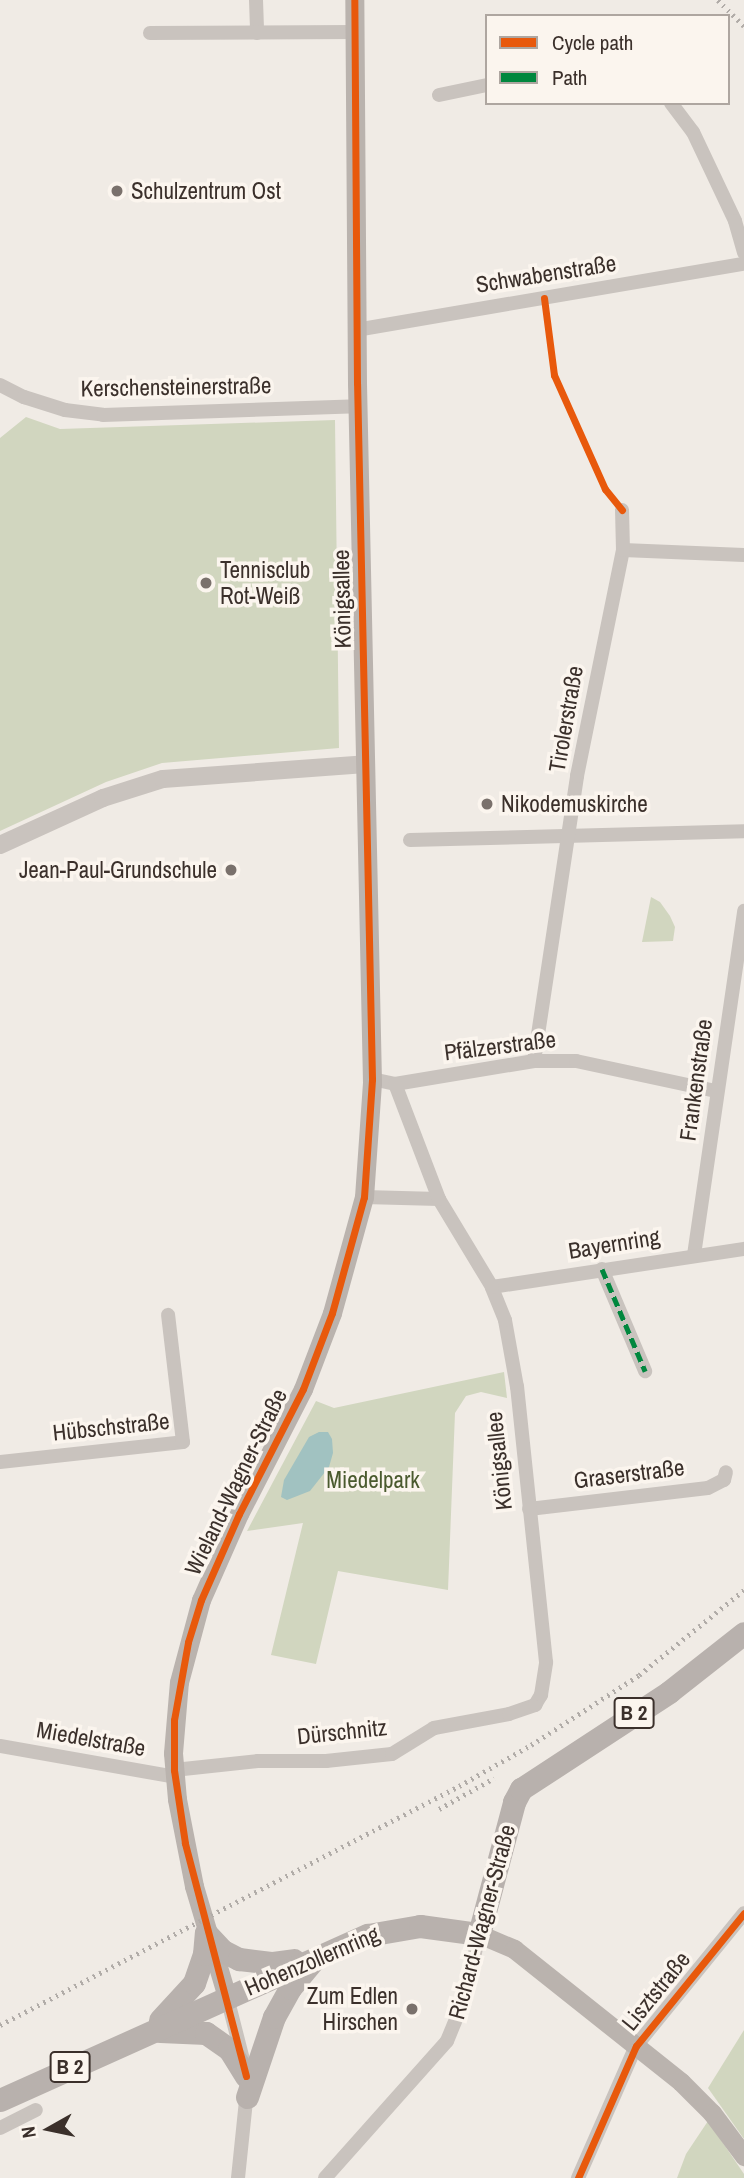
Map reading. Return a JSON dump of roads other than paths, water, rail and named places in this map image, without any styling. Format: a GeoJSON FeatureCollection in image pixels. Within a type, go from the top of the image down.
{"type":"FeatureCollection","features":[{"type":"Feature","properties":{"kind":"main road","name":"Königsallee"},"geometry":{"type":"LineString","coordinates":[[354,0],[357,406],[372,1079],[364,1196]]}},
{"type":"Feature","properties":{"kind":"main road","name":"Wieland-Wagner-Straße"},"geometry":{"type":"LineString","coordinates":[[226,1997],[206,1933],[185,1843],[174,1774],[174,1720],[180,1682],[201,1600],[239,1514],[303,1389],[332,1313],[364,1196]]}},
{"type":"Feature","properties":{"kind":"main road","name":"Richard-Wagner-Straße"},"geometry":{"type":"LineString","coordinates":[[479,1934],[514,1802],[520,1789],[669,1692],[744,1633]]}},
{"type":"Feature","properties":{"kind":"main road","name":"Hohenzollernring"},"geometry":{"type":"LineString","coordinates":[[0,2099],[368,1934],[393,1928],[447,1928],[479,1934]]}},
{"type":"Feature","properties":{"kind":"main road"},"geometry":{"type":"LineString","coordinates":[[206,1933],[223,1951],[254,1962],[273,1963],[321,1954]]}},
{"type":"Feature","properties":{"kind":"main road"},"geometry":{"type":"LineString","coordinates":[[140,2036],[168,2014],[194,1983],[204,1954],[206,1933]]}},
{"type":"Feature","properties":{"kind":"main road"},"geometry":{"type":"LineString","coordinates":[[479,1934],[513,1950],[636,2046],[712,2113],[744,2156]]}},
{"type":"Feature","properties":{"kind":"main road"},"geometry":{"type":"LineString","coordinates":[[246,2087],[281,2003],[303,1972],[321,1954]]}},
{"type":"Feature","properties":{"kind":"main road"},"geometry":{"type":"LineString","coordinates":[[140,2036],[179,2030],[206,2033],[229,2049],[246,2087]]}},
{"type":"Feature","properties":{"kind":"street"},"geometry":{"type":"LineString","coordinates":[[256,0],[257,33]]}},
{"type":"Feature","properties":{"kind":"street"},"geometry":{"type":"LineString","coordinates":[[150,33],[355,32]]}},
{"type":"Feature","properties":{"kind":"street"},"geometry":{"type":"LineString","coordinates":[[439,95],[485,85]]}},
{"type":"Feature","properties":{"kind":"street"},"geometry":{"type":"LineString","coordinates":[[673,105],[693,131],[735,221],[744,253]]}},
{"type":"Feature","properties":{"kind":"street","name":"Schwabenstraße"},"geometry":{"type":"LineString","coordinates":[[356,330],[744,264]]}},
{"type":"Feature","properties":{"kind":"street","name":"Kerschensteinerstraße"},"geometry":{"type":"LineString","coordinates":[[0,385],[23,397],[65,410],[103,415],[357,406]]}},
{"type":"Feature","properties":{"kind":"street","name":"Tirolerstraße"},"geometry":{"type":"LineString","coordinates":[[534,1061],[592,695],[623,550],[622,510]]}},
{"type":"Feature","properties":{"kind":"street"},"geometry":{"type":"LineString","coordinates":[[623,550],[744,555]]}},
{"type":"Feature","properties":{"kind":"street"},"geometry":{"type":"LineString","coordinates":[[0,845],[103,798],[163,779],[365,764]]}},
{"type":"Feature","properties":{"kind":"street"},"geometry":{"type":"LineString","coordinates":[[410,840],[570,838],[744,831]]}},
{"type":"Feature","properties":{"kind":"street","name":"Frankenstraße"},"geometry":{"type":"LineString","coordinates":[[694,1255],[744,911]]}},
{"type":"Feature","properties":{"kind":"street","name":"Pfälzerstraße"},"geometry":{"type":"LineString","coordinates":[[372,1079],[395,1084],[534,1061],[576,1061],[716,1091]]}},
{"type":"Feature","properties":{"kind":"street","name":"Königsallee"},"geometry":{"type":"LineString","coordinates":[[395,1084],[439,1199],[492,1287],[505,1320],[513,1360],[546,1662],[541,1695],[535,1705],[509,1714]]}},
{"type":"Feature","properties":{"kind":"street"},"geometry":{"type":"LineString","coordinates":[[364,1196],[439,1199]]}},
{"type":"Feature","properties":{"kind":"street","name":"Bayernring"},"geometry":{"type":"LineString","coordinates":[[492,1287],[744,1249]]}},
{"type":"Feature","properties":{"kind":"street"},"geometry":{"type":"LineString","coordinates":[[602,1269],[645,1371]]}},
{"type":"Feature","properties":{"kind":"street","name":"Hübschstraße"},"geometry":{"type":"LineString","coordinates":[[0,1462],[183,1442],[168,1315]]}},
{"type":"Feature","properties":{"kind":"street","name":"Graserstraße"},"geometry":{"type":"LineString","coordinates":[[529,1509],[708,1488],[724,1480],[726,1472]]}},
{"type":"Feature","properties":{"kind":"street","name":"Dürschnitz"},"geometry":{"type":"LineString","coordinates":[[174,1774],[258,1761],[326,1761],[392,1754],[434,1728],[509,1714]]}},
{"type":"Feature","properties":{"kind":"street","name":"Miedelstraße"},"geometry":{"type":"LineString","coordinates":[[0,1746],[174,1774]]}},
{"type":"Feature","properties":{"kind":"street","name":"Lisztstraße"},"geometry":{"type":"LineString","coordinates":[[578,2178],[636,2046],[744,1913]]}},
{"type":"Feature","properties":{"kind":"street","name":"Richard-Wagner-Straße"},"geometry":{"type":"LineString","coordinates":[[325,2178],[447,2040],[466,1995],[479,1934]]}},
{"type":"Feature","properties":{"kind":"street","name":"Wieland-Wagner-Straße"},"geometry":{"type":"LineString","coordinates":[[226,1997],[246,2087],[238,2178]]}},
{"type":"Feature","properties":{"kind":"street"},"geometry":{"type":"LineString","coordinates":[[0,2128],[36,2110]]}},
{"type":"Feature","properties":{"kind":"water"},"geometry":{"type":"Polygon","coordinates":[[[319,1432],[328,1432],[332,1439],[333,1453],[329,1467],[310,1491],[287,1500],[281,1497],[284,1480],[309,1437],[319,1432]]]}},
{"type":"Feature","properties":{"kind":"railway"},"geometry":{"type":"LineString","coordinates":[[718,0],[744,26]]}},
{"type":"Feature","properties":{"kind":"railway"},"geometry":{"type":"LineString","coordinates":[[0,2025],[459,1786],[531,1745],[639,1675],[744,1590]]}},
{"type":"Feature","properties":{"kind":"railway"},"geometry":{"type":"LineString","coordinates":[[439,1809],[494,1778]]}},
{"type":"Feature","properties":{"kind":"place","name":"Schulzentrum Ost"},"geometry":{"type":"Point","coordinates":[117,191]}},
{"type":"Feature","properties":{"kind":"place","name":"Tennisclub Rot-Weiß"},"geometry":{"type":"Point","coordinates":[206,583]}},
{"type":"Feature","properties":{"kind":"place","name":"Nikodemuskirche"},"geometry":{"type":"Point","coordinates":[487,804]}},
{"type":"Feature","properties":{"kind":"place","name":"Jean-Paul-Grundschule"},"geometry":{"type":"Point","coordinates":[231,870]}},
{"type":"Feature","properties":{"kind":"place","name":"Zum Edlen Hirschen"},"geometry":{"type":"Point","coordinates":[412,2009]}},
{"type":"Feature","properties":{"kind":"park label","name":"Miedelpark"},"geometry":{"type":"Point","coordinates":[373,1480]}}]}
